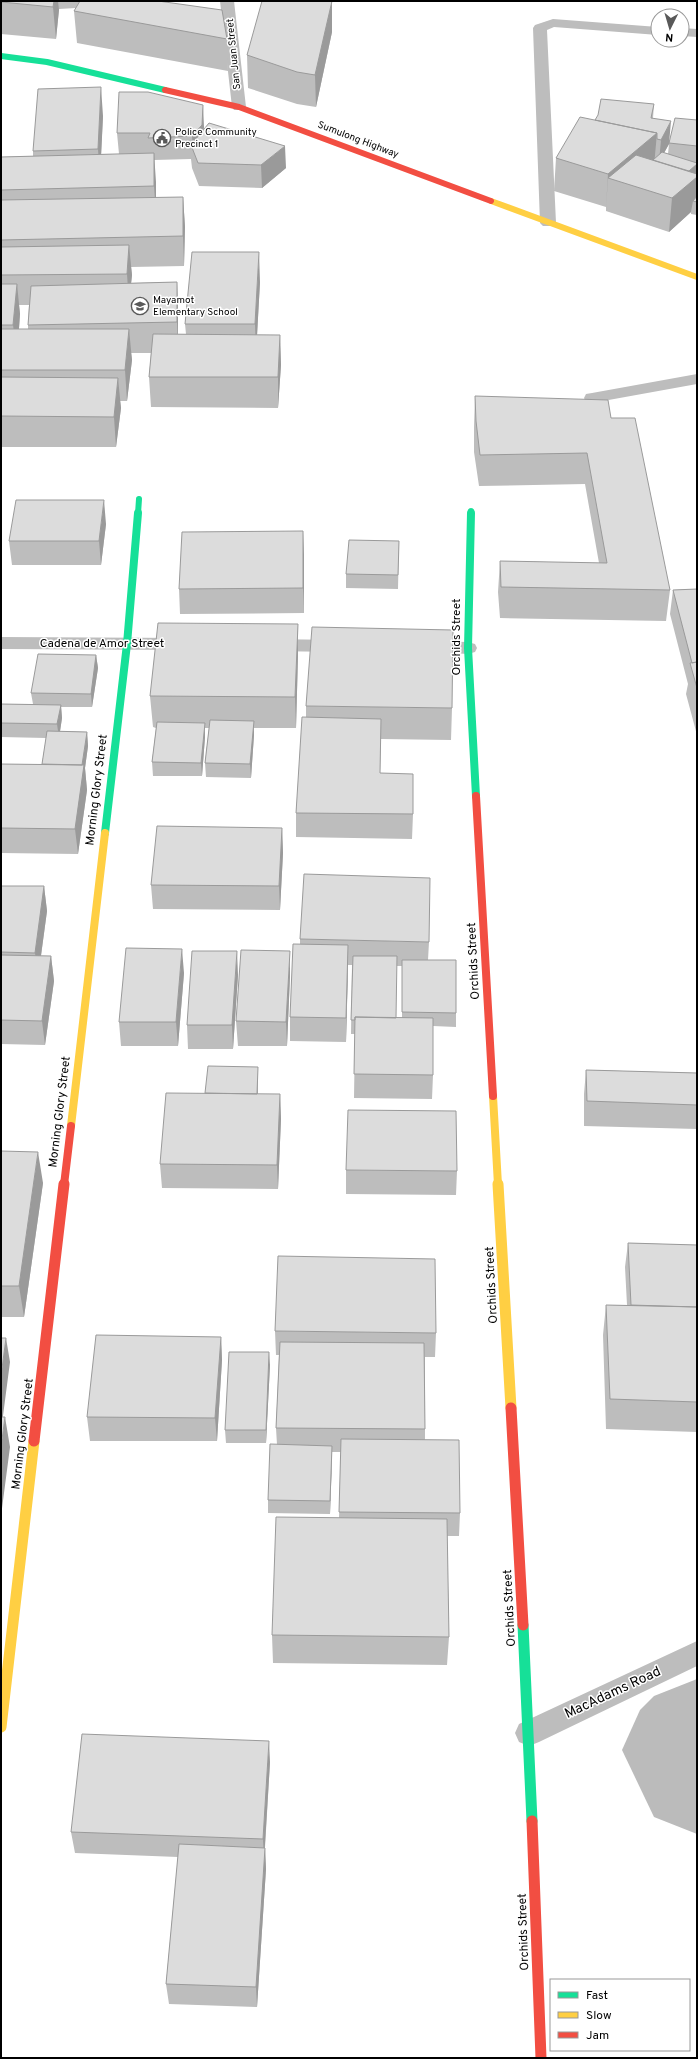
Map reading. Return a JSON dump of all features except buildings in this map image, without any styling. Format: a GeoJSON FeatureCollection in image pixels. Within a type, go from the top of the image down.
{"type":"FeatureCollection","features":[{"type":"Feature","properties":{"kind":"street","name":"San Juan Street"},"geometry":{"type":"LineString","coordinates":[[227,1],[239,107]]}},
{"type":"Feature","properties":{"kind":"street"},"geometry":{"type":"LineString","coordinates":[[548,223],[540,28],[553,23],[650,29]]}},
{"type":"Feature","properties":{"kind":"street","name":"Sumulong Highway"},"geometry":{"type":"LineString","coordinates":[[1,56],[47,62],[239,107],[548,223],[697,277]]}},
{"type":"Feature","properties":{"kind":"street"},"geometry":{"type":"LineString","coordinates":[[592,398],[697,379]]}},
{"type":"Feature","properties":{"kind":"street","name":"Morning Glory Street"},"geometry":{"type":"LineString","coordinates":[[1,1727],[126,644],[139,499]]}},
{"type":"Feature","properties":{"kind":"street","name":"Orchids Street"},"geometry":{"type":"LineString","coordinates":[[472,510],[468,648],[529,1733],[540,2058]]}},
{"type":"Feature","properties":{"kind":"street","name":"Cadena de Amor Street"},"geometry":{"type":"LineString","coordinates":[[1,643],[206,645]]}},
{"type":"Feature","properties":{"kind":"street"},"geometry":{"type":"LineString","coordinates":[[254,645],[357,646]]}},
{"type":"Feature","properties":{"kind":"street"},"geometry":{"type":"LineString","coordinates":[[404,647],[468,648]]}},
{"type":"Feature","properties":{"kind":"street","name":"MacAdams Road"},"geometry":{"type":"LineString","coordinates":[[529,1733],[697,1653]]}},
{"type":"Feature","properties":{"kind":"waterway"},"geometry":{"type":"LineString","coordinates":[[697,1735],[683,1750],[697,1777]]}},
{"type":"Feature","properties":{"kind":"traffic: fast"},"geometry":{"type":"LineString","coordinates":[[1,56],[47,62],[165,90]]}},
{"type":"Feature","properties":{"kind":"traffic: fast"},"geometry":{"type":"LineString","coordinates":[[105,833],[127,644],[139,499]]}},
{"type":"Feature","properties":{"kind":"traffic: fast"},"geometry":{"type":"LineString","coordinates":[[471,511],[468,648],[476,796]]}},
{"type":"Feature","properties":{"kind":"traffic: fast"},"geometry":{"type":"LineString","coordinates":[[523,1625],[532,1821]]}},
{"type":"Feature","properties":{"kind":"traffic: slow"},"geometry":{"type":"LineString","coordinates":[[491,201],[697,277]]}},
{"type":"Feature","properties":{"kind":"traffic: slow"},"geometry":{"type":"LineString","coordinates":[[71,1126],[105,833]]}},
{"type":"Feature","properties":{"kind":"traffic: slow"},"geometry":{"type":"LineString","coordinates":[[493,1096],[511,1408]]}},
{"type":"Feature","properties":{"kind":"traffic: slow"},"geometry":{"type":"LineString","coordinates":[[1,1727],[34,1441]]}},
{"type":"Feature","properties":{"kind":"traffic: jam"},"geometry":{"type":"LineString","coordinates":[[165,90],[239,107],[491,201]]}},
{"type":"Feature","properties":{"kind":"traffic: jam"},"geometry":{"type":"LineString","coordinates":[[476,796],[493,1096]]}},
{"type":"Feature","properties":{"kind":"traffic: jam"},"geometry":{"type":"LineString","coordinates":[[34,1441],[71,1126]]}},
{"type":"Feature","properties":{"kind":"traffic: jam"},"geometry":{"type":"LineString","coordinates":[[511,1408],[523,1625]]}},
{"type":"Feature","properties":{"kind":"traffic: jam"},"geometry":{"type":"LineString","coordinates":[[532,1821],[541,2058]]}},
{"type":"Feature","properties":{"kind":"place","name":"Police Community Precinct 1"},"geometry":{"type":"Point","coordinates":[162,138]}},
{"type":"Feature","properties":{"kind":"place","name":"Mayamot Elementary School"},"geometry":{"type":"Point","coordinates":[140,306]}}]}
